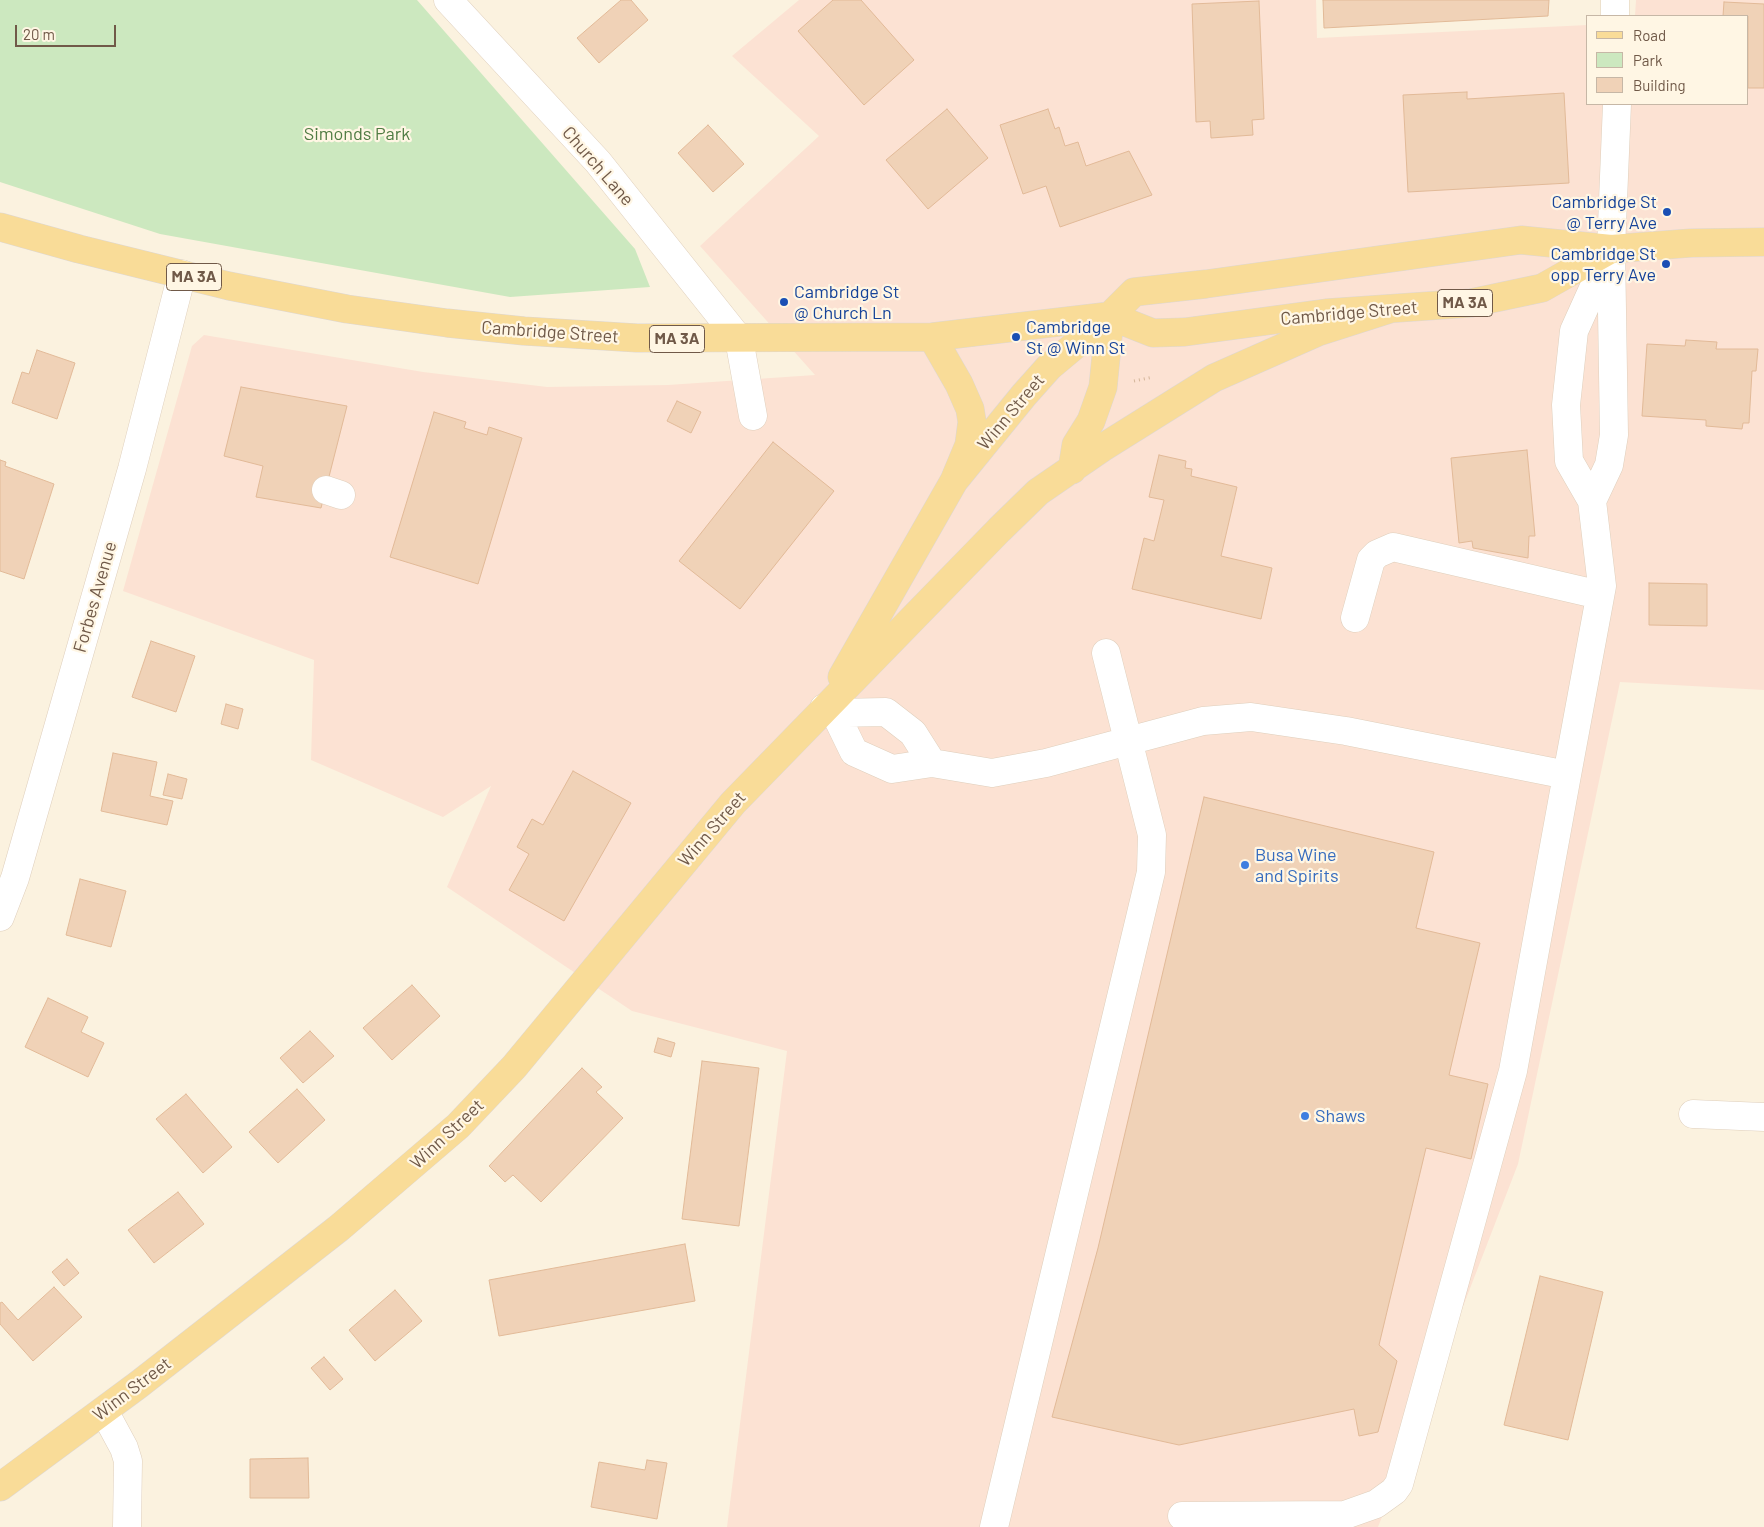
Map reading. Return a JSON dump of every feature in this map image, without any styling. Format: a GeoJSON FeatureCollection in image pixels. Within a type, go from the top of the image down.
{"type":"FeatureCollection","features":[{"type":"Feature","properties":{"kind":"main road","name":"Cambridge Street"},"geometry":{"type":"LineString","coordinates":[[0,227],[79,249],[182,274],[348,309],[447,323],[638,338],[932,337],[1110,316],[1153,333],[1185,332],[1326,313],[1471,303],[1542,288],[1611,249]]}},
{"type":"Feature","properties":{"kind":"main road","name":"Cambridge Street"},"geometry":{"type":"LineString","coordinates":[[1110,316],[1134,292],[1206,284],[1521,240],[1611,249],[1691,243],[1764,242]]}},
{"type":"Feature","properties":{"kind":"main road","name":"Winn Street"},"geometry":{"type":"LineString","coordinates":[[0,1487],[104,1410],[339,1228],[458,1126],[514,1067],[733,803],[829,710],[999,530],[1038,492],[1144,421],[1214,378],[1318,332],[1390,309]]}},
{"type":"Feature","properties":{"kind":"main road","name":"Winn Street"},"geometry":{"type":"LineString","coordinates":[[954,481],[1024,395],[1049,368],[1110,316]]}},
{"type":"Feature","properties":{"kind":"main road"},"geometry":{"type":"LineString","coordinates":[[1072,470],[1076,445],[1091,420],[1103,388],[1110,316]]}},
{"type":"Feature","properties":{"kind":"main road","name":"Winn Street"},"geometry":{"type":"LineString","coordinates":[[829,710],[954,481],[969,446],[972,422],[970,409],[959,384],[932,337]]}},
{"type":"Feature","properties":{"kind":"street","name":"Church Lane"},"geometry":{"type":"LineString","coordinates":[[448,0],[598,162],[739,339]]}},
{"type":"Feature","properties":{"kind":"street"},"geometry":{"type":"LineString","coordinates":[[1615,0],[1616,15]]}},
{"type":"Feature","properties":{"kind":"street"},"geometry":{"type":"LineString","coordinates":[[1592,501],[1608,465],[1614,435],[1611,249],[1617,105]]}},
{"type":"Feature","properties":{"kind":"street"},"geometry":{"type":"LineString","coordinates":[[1182,1516],[1344,1515],[1376,1504],[1394,1491],[1399,1484],[1513,1071],[1602,586],[1592,501],[1569,462],[1566,405],[1574,331],[1611,249]]}},
{"type":"Feature","properties":{"kind":"street","name":"Forbes Avenue"},"geometry":{"type":"LineString","coordinates":[[0,917],[8,874],[132,469],[182,274]]}},
{"type":"Feature","properties":{"kind":"street"},"geometry":{"type":"LineString","coordinates":[[739,339],[753,416]]}},
{"type":"Feature","properties":{"kind":"street"},"geometry":{"type":"LineString","coordinates":[[1355,618],[1371,560],[1377,554],[1393,547],[1600,595]]}},
{"type":"Feature","properties":{"kind":"street"},"geometry":{"type":"LineString","coordinates":[[994,1527],[1151,872],[1152,835],[1106,652]]}},
{"type":"Feature","properties":{"kind":"street"},"geometry":{"type":"LineString","coordinates":[[829,710],[854,752],[892,769],[932,763],[992,773],[1046,764],[1202,721],[1251,717],[1346,731],[1567,775]]}},
{"type":"Feature","properties":{"kind":"street"},"geometry":{"type":"LineString","coordinates":[[829,710],[886,712],[913,733],[932,763]]}},
{"type":"Feature","properties":{"kind":"street"},"geometry":{"type":"LineString","coordinates":[[1693,1114],[1764,1117]]}},
{"type":"Feature","properties":{"kind":"street"},"geometry":{"type":"LineString","coordinates":[[104,1410],[124,1448],[128,1461],[127,1527]]}},
{"type":"Feature","properties":{"kind":"path"},"geometry":{"type":"LineString","coordinates":[[1133,382],[1158,376]]}},
{"type":"Feature","properties":{"kind":"shaded area"},"geometry":{"type":"Polygon","coordinates":[[[799,0],[1316,0],[1317,38],[1586,25],[1586,105],[1749,105],[1749,15],[1635,15],[1636,0],[1764,0],[1764,690],[1620,682],[1518,1164],[1378,1527],[727,1527],[787,1051],[632,1011],[447,887],[491,786],[443,817],[311,760],[314,660],[123,591],[192,346],[204,335],[423,372],[547,387],[668,385],[815,375],[700,246],[819,136],[732,56],[799,0]]]}},
{"type":"Feature","properties":{"kind":"green space","name":"Simonds Park"},"geometry":{"type":"Polygon","coordinates":[[[0,0],[417,0],[635,249],[650,287],[510,297],[160,234],[0,182],[0,0]]]}},
{"type":"Feature","properties":{"kind":"building"},"geometry":{"type":"Polygon","coordinates":[[[621,0],[631,0],[648,20],[599,63],[577,38],[621,0]]]}},
{"type":"Feature","properties":{"kind":"building"},"geometry":{"type":"Polygon","coordinates":[[[833,0],[861,0],[914,60],[864,105],[798,31],[833,0]]]}},
{"type":"Feature","properties":{"kind":"building"},"geometry":{"type":"Polygon","coordinates":[[[1323,0],[1549,0],[1548,16],[1324,28],[1323,0]]]}},
{"type":"Feature","properties":{"kind":"building"},"geometry":{"type":"Polygon","coordinates":[[[1259,1],[1264,119],[1252,120],[1253,135],[1211,138],[1210,121],[1196,122],[1192,4],[1259,1]]]}},
{"type":"Feature","properties":{"kind":"building"},"geometry":{"type":"Polygon","coordinates":[[[1724,2],[1764,4],[1764,88],[1749,88],[1749,15],[1723,15],[1724,2]]]}},
{"type":"Feature","properties":{"kind":"building"},"geometry":{"type":"Polygon","coordinates":[[[1467,92],[1467,99],[1564,93],[1569,183],[1408,192],[1403,95],[1467,92]]]}},
{"type":"Feature","properties":{"kind":"building"},"geometry":{"type":"Polygon","coordinates":[[[947,109],[988,158],[928,209],[886,160],[947,109]]]}},
{"type":"Feature","properties":{"kind":"building"},"geometry":{"type":"Polygon","coordinates":[[[1048,109],[1055,129],[1059,127],[1065,146],[1078,142],[1086,166],[1129,151],[1152,195],[1060,227],[1046,186],[1023,194],[1000,125],[1048,109]]]}},
{"type":"Feature","properties":{"kind":"building"},"geometry":{"type":"Polygon","coordinates":[[[708,125],[744,164],[713,192],[678,153],[708,125]]]}},
{"type":"Feature","properties":{"kind":"building"},"geometry":{"type":"Polygon","coordinates":[[[1686,340],[1717,342],[1716,349],[1758,349],[1756,371],[1752,371],[1749,423],[1743,423],[1742,429],[1706,426],[1706,420],[1642,416],[1647,344],[1685,346],[1686,340]]]}},
{"type":"Feature","properties":{"kind":"building"},"geometry":{"type":"Polygon","coordinates":[[[37,350],[75,363],[57,419],[12,403],[22,372],[29,374],[37,350]]]}},
{"type":"Feature","properties":{"kind":"building"},"geometry":{"type":"Polygon","coordinates":[[[241,387],[347,406],[321,508],[256,497],[263,466],[224,456],[241,387]]]}},
{"type":"Feature","properties":{"kind":"building"},"geometry":{"type":"Polygon","coordinates":[[[677,401],[701,412],[691,433],[667,421],[677,401]]]}},
{"type":"Feature","properties":{"kind":"building"},"geometry":{"type":"Polygon","coordinates":[[[434,412],[466,422],[464,428],[487,435],[489,427],[522,438],[478,584],[390,557],[434,412]]]}},
{"type":"Feature","properties":{"kind":"building"},"geometry":{"type":"Polygon","coordinates":[[[773,442],[834,491],[740,609],[679,561],[773,442]]]}},
{"type":"Feature","properties":{"kind":"building"},"geometry":{"type":"Polygon","coordinates":[[[1527,450],[1535,536],[1529,536],[1528,558],[1473,548],[1472,541],[1459,543],[1451,458],[1527,450]]]}},
{"type":"Feature","properties":{"kind":"building"},"geometry":{"type":"Polygon","coordinates":[[[1159,455],[1186,461],[1185,468],[1192,469],[1191,476],[1237,487],[1221,556],[1272,568],[1261,619],[1132,589],[1144,538],[1154,541],[1164,500],[1149,497],[1159,455]]]}},
{"type":"Feature","properties":{"kind":"building"},"geometry":{"type":"Polygon","coordinates":[[[0,460],[6,462],[5,466],[54,484],[24,579],[0,571],[0,460]]]}},
{"type":"Feature","properties":{"kind":"building"},"geometry":{"type":"Polygon","coordinates":[[[1649,583],[1707,584],[1707,626],[1649,625],[1649,583]]]}},
{"type":"Feature","properties":{"kind":"building"},"geometry":{"type":"Polygon","coordinates":[[[151,641],[195,656],[176,712],[132,697],[151,641]]]}},
{"type":"Feature","properties":{"kind":"building"},"geometry":{"type":"Polygon","coordinates":[[[226,704],[243,709],[238,729],[221,724],[226,704]]]}},
{"type":"Feature","properties":{"kind":"building"},"geometry":{"type":"Polygon","coordinates":[[[113,753],[157,762],[150,796],[173,801],[167,825],[101,811],[113,753]]]}},
{"type":"Feature","properties":{"kind":"building"},"geometry":{"type":"Polygon","coordinates":[[[573,771],[631,803],[564,921],[509,890],[529,854],[517,847],[532,819],[543,825],[573,771]]]}},
{"type":"Feature","properties":{"kind":"building"},"geometry":{"type":"Polygon","coordinates":[[[168,774],[187,779],[182,799],[163,795],[168,774]]]}},
{"type":"Feature","properties":{"kind":"building","name":"Shaws"},"geometry":{"type":"Polygon","coordinates":[[[1204,797],[1434,852],[1416,928],[1480,943],[1449,1075],[1488,1084],[1471,1159],[1426,1148],[1379,1345],[1397,1361],[1378,1432],[1359,1436],[1354,1409],[1179,1445],[1052,1417],[1098,1248],[1204,797]]]}},
{"type":"Feature","properties":{"kind":"building"},"geometry":{"type":"Polygon","coordinates":[[[80,879],[126,891],[111,947],[66,935],[80,879]]]}},
{"type":"Feature","properties":{"kind":"building"},"geometry":{"type":"Polygon","coordinates":[[[412,985],[440,1016],[392,1060],[363,1028],[412,985]]]}},
{"type":"Feature","properties":{"kind":"building"},"geometry":{"type":"Polygon","coordinates":[[[48,998],[88,1017],[81,1032],[104,1043],[88,1077],[25,1047],[48,998]]]}},
{"type":"Feature","properties":{"kind":"building"},"geometry":{"type":"Polygon","coordinates":[[[310,1031],[334,1056],[303,1083],[280,1058],[310,1031]]]}},
{"type":"Feature","properties":{"kind":"building"},"geometry":{"type":"Polygon","coordinates":[[[658,1038],[675,1043],[671,1057],[654,1052],[658,1038]]]}},
{"type":"Feature","properties":{"kind":"building"},"geometry":{"type":"Polygon","coordinates":[[[702,1061],[759,1068],[739,1226],[682,1219],[702,1061]]]}},
{"type":"Feature","properties":{"kind":"building"},"geometry":{"type":"Polygon","coordinates":[[[582,1068],[602,1087],[596,1092],[623,1118],[541,1202],[513,1175],[505,1182],[489,1166],[582,1068]]]}},
{"type":"Feature","properties":{"kind":"building"},"geometry":{"type":"Polygon","coordinates":[[[297,1089],[325,1120],[278,1163],[249,1132],[297,1089]]]}},
{"type":"Feature","properties":{"kind":"building"},"geometry":{"type":"Polygon","coordinates":[[[186,1094],[232,1147],[203,1173],[156,1119],[186,1094]]]}},
{"type":"Feature","properties":{"kind":"building"},"geometry":{"type":"Polygon","coordinates":[[[178,1192],[204,1224],[154,1263],[128,1230],[178,1192]]]}},
{"type":"Feature","properties":{"kind":"building"},"geometry":{"type":"Polygon","coordinates":[[[685,1244],[695,1301],[499,1336],[489,1280],[685,1244]]]}},
{"type":"Feature","properties":{"kind":"building"},"geometry":{"type":"Polygon","coordinates":[[[67,1259],[79,1273],[64,1286],[52,1272],[67,1259]]]}},
{"type":"Feature","properties":{"kind":"building"},"geometry":{"type":"Polygon","coordinates":[[[1540,1276],[1603,1292],[1568,1440],[1504,1425],[1540,1276]]]}},
{"type":"Feature","properties":{"kind":"building"},"geometry":{"type":"Polygon","coordinates":[[[54,1287],[82,1317],[33,1361],[0,1324],[0,1303],[2,1302],[18,1320],[54,1287]]]}},
{"type":"Feature","properties":{"kind":"building"},"geometry":{"type":"Polygon","coordinates":[[[395,1290],[422,1321],[375,1361],[349,1330],[395,1290]]]}},
{"type":"Feature","properties":{"kind":"building"},"geometry":{"type":"Polygon","coordinates":[[[324,1357],[343,1379],[330,1390],[311,1368],[324,1357]]]}},
{"type":"Feature","properties":{"kind":"building"},"geometry":{"type":"Polygon","coordinates":[[[308,1458],[309,1498],[250,1498],[250,1459],[308,1458]]]}},
{"type":"Feature","properties":{"kind":"building"},"geometry":{"type":"Polygon","coordinates":[[[647,1460],[667,1463],[657,1519],[591,1507],[599,1462],[645,1470],[647,1460]]]}},
{"type":"Feature","properties":{"kind":"place","name":"Cambridge St @ Terry Ave"},"geometry":{"type":"Point","coordinates":[1667,212]}},
{"type":"Feature","properties":{"kind":"place","name":"Cambridge St opp Terry Ave"},"geometry":{"type":"Point","coordinates":[1666,264]}},
{"type":"Feature","properties":{"kind":"place","name":"Cambridge St @ Church Ln"},"geometry":{"type":"Point","coordinates":[784,302]}},
{"type":"Feature","properties":{"kind":"place","name":"Cambridge St @ Winn St"},"geometry":{"type":"Point","coordinates":[1016,337]}},
{"type":"Feature","properties":{"kind":"place","name":"Busa Wine and Spirits"},"geometry":{"type":"Point","coordinates":[1245,865]}},
{"type":"Feature","properties":{"kind":"place","name":"Shaws"},"geometry":{"type":"Point","coordinates":[1305,1116]}}]}
